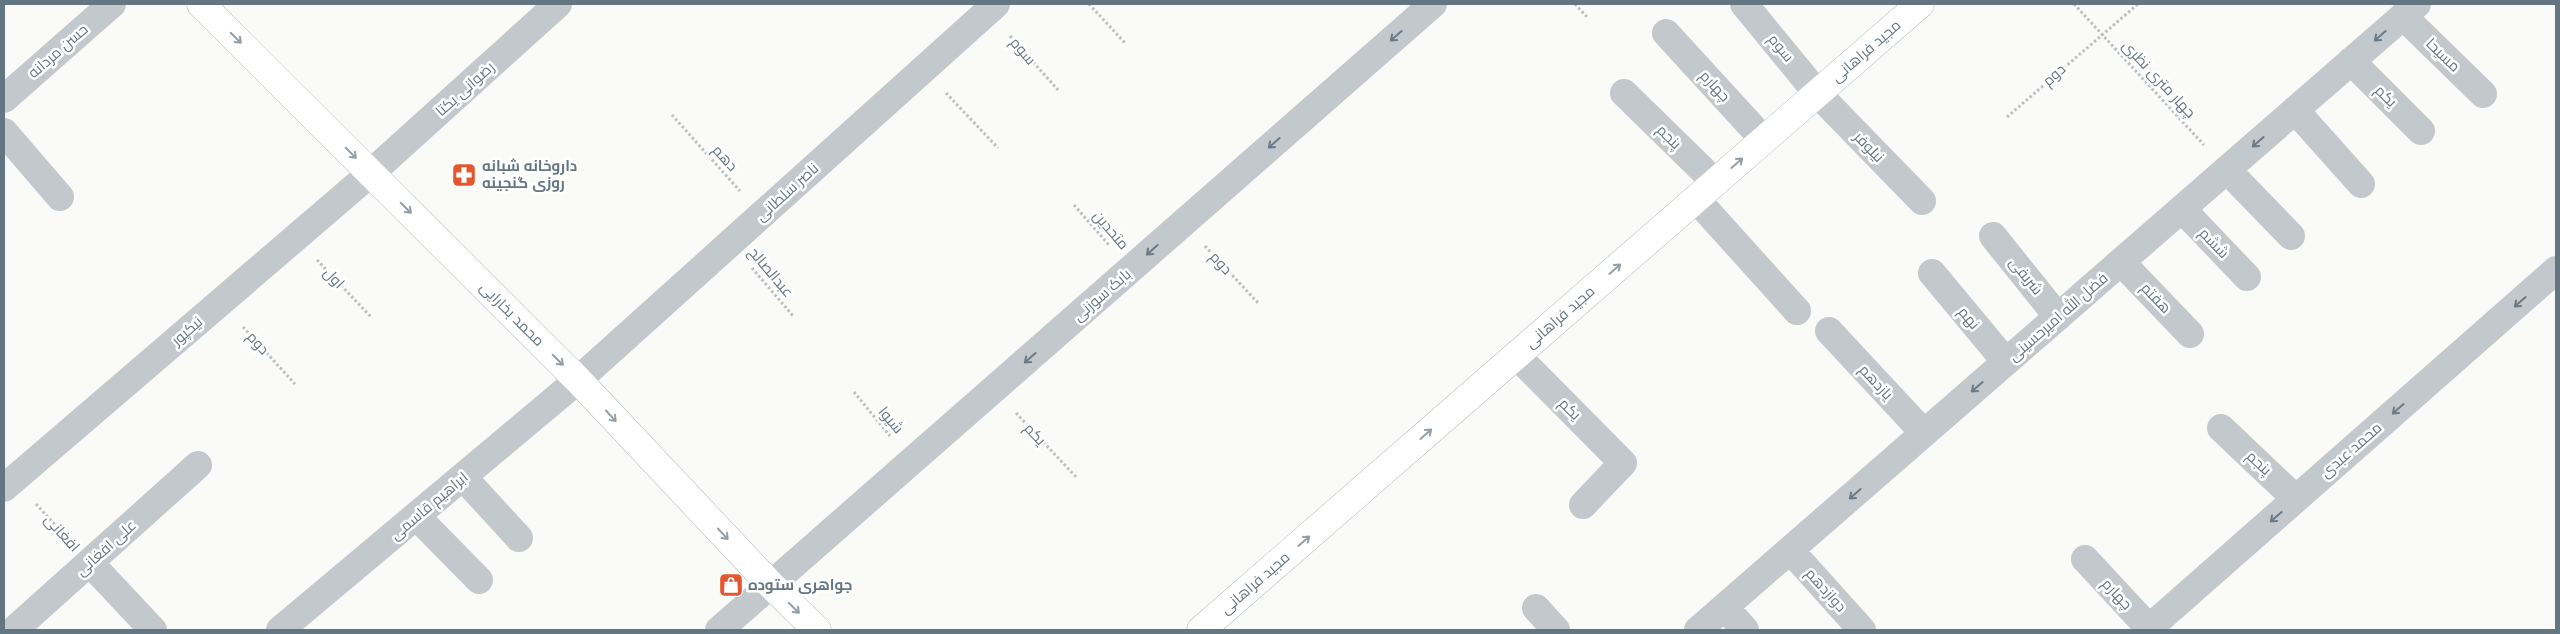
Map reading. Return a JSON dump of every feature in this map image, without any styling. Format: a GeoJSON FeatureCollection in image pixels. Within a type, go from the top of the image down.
{"type":"FeatureCollection","features":[{"type":"Feature","properties":{"kind":"street","name":"حسن مردانه"},"geometry":{"type":"LineString","coordinates":[[5,94],[112,4]]}},
{"type":"Feature","properties":{"kind":"street","name":"محمد بخارایی"},"geometry":{"type":"LineString","coordinates":[[201,4],[578,380],[771,585],[817,630]]}},
{"type":"Feature","properties":{"kind":"street","name":"رضوانی یکتا"},"geometry":{"type":"LineString","coordinates":[[371,173],[558,4]]}},
{"type":"Feature","properties":{"kind":"street","name":"بابک سوزنی"},"geometry":{"type":"LineString","coordinates":[[719,630],[1433,4]]}},
{"type":"Feature","properties":{"kind":"street","name":"سوم"},"geometry":{"type":"LineString","coordinates":[[1744,4],[1818,93]]}},
{"type":"Feature","properties":{"kind":"street","name":"ناصر سلطانی"},"geometry":{"type":"LineString","coordinates":[[578,380],[992,7]]}},
{"type":"Feature","properties":{"kind":"street","name":"مجید فراهانی"},"geometry":{"type":"LineString","coordinates":[[1201,630],[1818,93],[1910,7]]}},
{"type":"Feature","properties":{"kind":"street","name":"فضل الله امیرحسینی"},"geometry":{"type":"LineString","coordinates":[[1698,630],[2410,10]]}},
{"type":"Feature","properties":{"kind":"street","name":"مسیحا"},"geometry":{"type":"LineString","coordinates":[[2410,10],[2483,94]]}},
{"type":"Feature","properties":{"kind":"street","name":"چهارم"},"geometry":{"type":"LineString","coordinates":[[1666,33],[1764,140]]}},
{"type":"Feature","properties":{"kind":"street","name":"یکم"},"geometry":{"type":"LineString","coordinates":[[2351,61],[2421,131]]}},
{"type":"Feature","properties":{"kind":"street","name":"پنجم"},"geometry":{"type":"LineString","coordinates":[[1624,93],[1705,190],[1797,311]]}},
{"type":"Feature","properties":{"kind":"street","name":"نیلوفر"},"geometry":{"type":"LineString","coordinates":[[1818,93],[1922,202]]}},
{"type":"Feature","properties":{"kind":"street"},"geometry":{"type":"LineString","coordinates":[[2296,110],[2361,184]]}},
{"type":"Feature","properties":{"kind":"street"},"geometry":{"type":"LineString","coordinates":[[4,132],[60,197]]}},
{"type":"Feature","properties":{"kind":"street"},"geometry":{"type":"LineString","coordinates":[[2226,170],[2292,236]]}},
{"type":"Feature","properties":{"kind":"street","name":"نیکپور"},"geometry":{"type":"LineString","coordinates":[[8,484],[371,173]]}},
{"type":"Feature","properties":{"kind":"street","name":"ششم"},"geometry":{"type":"LineString","coordinates":[[2182,209],[2247,277]]}},
{"type":"Feature","properties":{"kind":"street","name":"شریفی"},"geometry":{"type":"LineString","coordinates":[[1993,236],[2058,317]]}},
{"type":"Feature","properties":{"kind":"street","name":"هفتم"},"geometry":{"type":"LineString","coordinates":[[2121,262],[2190,334]]}},
{"type":"Feature","properties":{"kind":"street","name":"محمد عبدی"},"geometry":{"type":"LineString","coordinates":[[2148,629],[2556,270]]}},
{"type":"Feature","properties":{"kind":"street","name":"نهم"},"geometry":{"type":"LineString","coordinates":[[1932,273],[2006,362]]}},
{"type":"Feature","properties":{"kind":"street","name":"یازدهم"},"geometry":{"type":"LineString","coordinates":[[1829,331],[1924,433]]}},
{"type":"Feature","properties":{"kind":"street","name":"یکم"},"geometry":{"type":"LineString","coordinates":[[1516,355],[1624,463],[1583,505]]}},
{"type":"Feature","properties":{"kind":"street","name":"ابراهیم قاسمی"},"geometry":{"type":"LineString","coordinates":[[280,630],[578,380]]}},
{"type":"Feature","properties":{"kind":"street","name":"پنجم"},"geometry":{"type":"LineString","coordinates":[[2221,428],[2296,499]]}},
{"type":"Feature","properties":{"kind":"street","name":"علی افغانی"},"geometry":{"type":"LineString","coordinates":[[14,630],[198,465]]}},
{"type":"Feature","properties":{"kind":"street"},"geometry":{"type":"LineString","coordinates":[[462,477],[519,538]]}},
{"type":"Feature","properties":{"kind":"street"},"geometry":{"type":"LineString","coordinates":[[417,517],[479,580]]}},
{"type":"Feature","properties":{"kind":"street","name":"دوازدهم"},"geometry":{"type":"LineString","coordinates":[[1790,550],[1862,630]]}},
{"type":"Feature","properties":{"kind":"street","name":"چهارم"},"geometry":{"type":"LineString","coordinates":[[2085,559],[2148,629]]}},
{"type":"Feature","properties":{"kind":"street","name":"افغانی"},"geometry":{"type":"LineString","coordinates":[[90,563],[153,630]]}},
{"type":"Feature","properties":{"kind":"street"},"geometry":{"type":"LineString","coordinates":[[1725,607],[1745,630]]}},
{"type":"Feature","properties":{"kind":"street"},"geometry":{"type":"LineString","coordinates":[[1536,608],[1556,630]]}},
{"type":"Feature","properties":{"kind":"path"},"geometry":{"type":"LineString","coordinates":[[1089,4],[1126,44]]}},
{"type":"Feature","properties":{"kind":"path"},"geometry":{"type":"LineString","coordinates":[[1575,4],[1588,18]]}},
{"type":"Feature","properties":{"kind":"path","name":"چهار متری نظری"},"geometry":{"type":"LineString","coordinates":[[2074,4],[2226,170]]}},
{"type":"Feature","properties":{"kind":"path"},"geometry":{"type":"LineString","coordinates":[[2101,33],[2138,4]]}},
{"type":"Feature","properties":{"kind":"path","name":"سوم"},"geometry":{"type":"LineString","coordinates":[[992,7],[1058,90]]}},
{"type":"Feature","properties":{"kind":"path","name":"دوم"},"geometry":{"type":"LineString","coordinates":[[2007,117],[2101,33]]}},
{"type":"Feature","properties":{"kind":"path"},"geometry":{"type":"LineString","coordinates":[[923,69],[998,148]]}},
{"type":"Feature","properties":{"kind":"path","name":"دهم"},"geometry":{"type":"LineString","coordinates":[[672,115],[762,215]]}},
{"type":"Feature","properties":{"kind":"path","name":"متحدین"},"geometry":{"type":"LineString","coordinates":[[1074,205],[1130,270]]}},
{"type":"Feature","properties":{"kind":"path","name":"دوم"},"geometry":{"type":"LineString","coordinates":[[1183,223],[1259,304]]}},
{"type":"Feature","properties":{"kind":"path","name":"اول"},"geometry":{"type":"LineString","coordinates":[[296,238],[372,318]]}},
{"type":"Feature","properties":{"kind":"path","name":"عبدالصالح"},"geometry":{"type":"LineString","coordinates":[[731,242],[794,317]]}},
{"type":"Feature","properties":{"kind":"path","name":"دوم"},"geometry":{"type":"LineString","coordinates":[[220,302],[295,384]]}},
{"type":"Feature","properties":{"kind":"path","name":"یکم"},"geometry":{"type":"LineString","coordinates":[[994,390],[1077,478]]}},
{"type":"Feature","properties":{"kind":"path","name":"شیوا"},"geometry":{"type":"LineString","coordinates":[[854,392],[911,462]]}},
{"type":"Feature","properties":{"kind":"path","name":"افغانی"},"geometry":{"type":"LineString","coordinates":[[8,484],[90,563]]}},
{"type":"Feature","properties":{"kind":"place","name":"داروخانه شبانه روزی گنجینه"},"geometry":{"type":"Point","coordinates":[464,175]}},
{"type":"Feature","properties":{"kind":"place","name":"جواهری ستوده"},"geometry":{"type":"Point","coordinates":[731,585]}}]}
